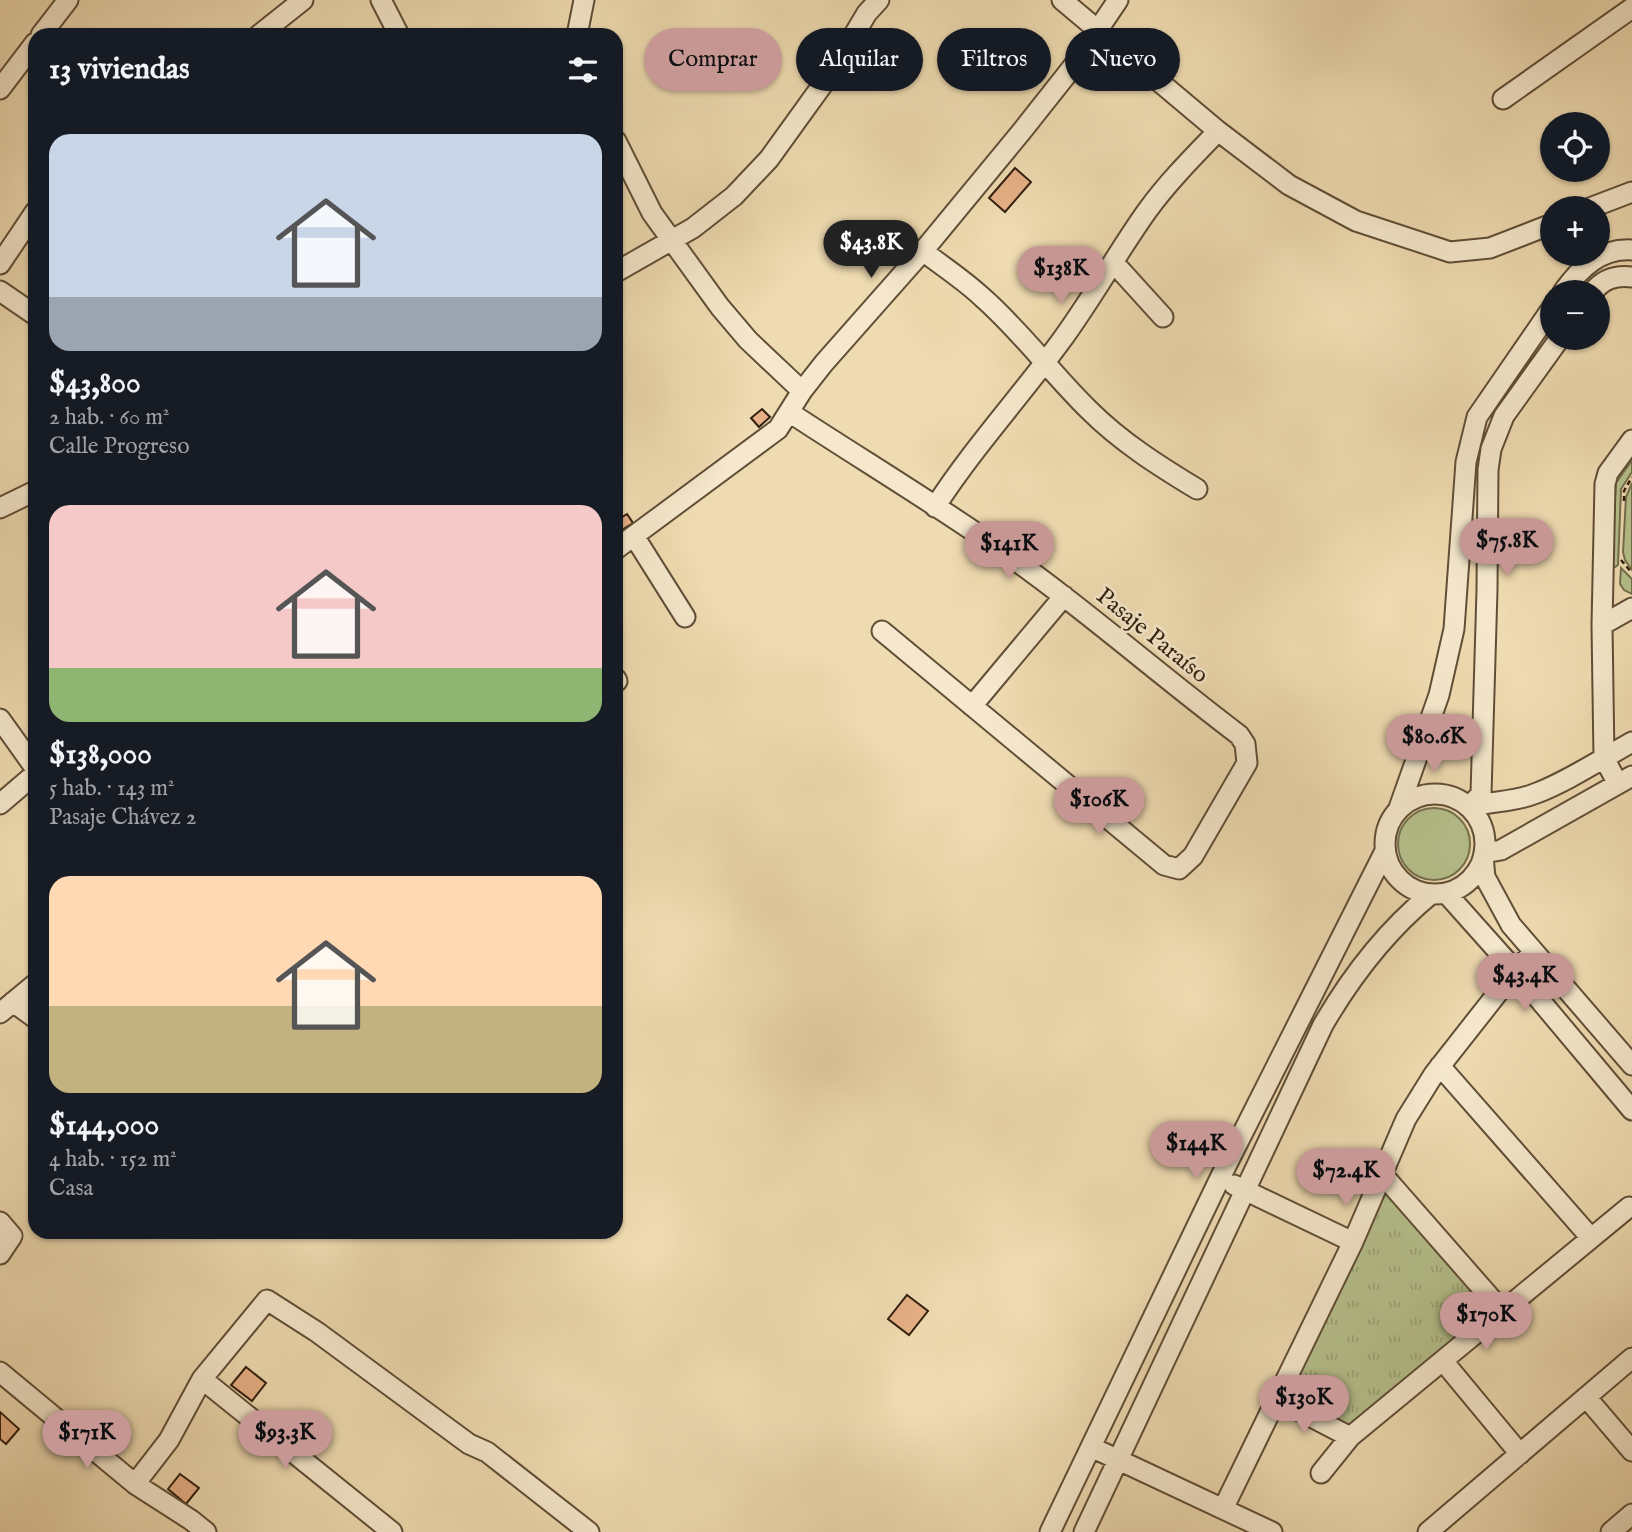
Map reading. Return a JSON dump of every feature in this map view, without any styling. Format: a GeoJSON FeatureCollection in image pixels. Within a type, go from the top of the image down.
{"type":"FeatureCollection","features":[{"type":"Feature","properties":{"kind":"street"},"geometry":{"type":"LineString","coordinates":[[381,0],[395,28]]}},
{"type":"Feature","properties":{"kind":"street"},"geometry":{"type":"LineString","coordinates":[[578,28],[583,0]]}},
{"type":"Feature","properties":{"kind":"street"},"geometry":{"type":"LineString","coordinates":[[623,268],[693,228],[734,196],[769,159],[831,73],[867,13],[879,0]]}},
{"type":"Feature","properties":{"kind":"street"},"geometry":{"type":"LineString","coordinates":[[1062,0],[1096,28]]}},
{"type":"Feature","properties":{"kind":"street"},"geometry":{"type":"LineString","coordinates":[[1099,28],[1118,0]]}},
{"type":"Feature","properties":{"kind":"street"},"geometry":{"type":"LineString","coordinates":[[45,28],[59,3]]}},
{"type":"Feature","properties":{"kind":"street"},"geometry":{"type":"LineString","coordinates":[[267,28],[294,3]]}},
{"type":"Feature","properties":{"kind":"street"},"geometry":{"type":"LineString","coordinates":[[1503,99],[1628,9]]}},
{"type":"Feature","properties":{"kind":"street"},"geometry":{"type":"LineString","coordinates":[[0,89],[28,52]]}},
{"type":"Feature","properties":{"kind":"street"},"geometry":{"type":"LineString","coordinates":[[623,545],[778,429],[802,391],[923,251],[1065,77]]}},
{"type":"Feature","properties":{"kind":"street"},"geometry":{"type":"LineString","coordinates":[[1170,91],[1289,186],[1356,221],[1450,252],[1490,248],[1540,228]]}},
{"type":"Feature","properties":{"kind":"street"},"geometry":{"type":"LineString","coordinates":[[935,507],[986,436],[1045,362],[1156,200],[1218,131]]}},
{"type":"Feature","properties":{"kind":"street"},"geometry":{"type":"LineString","coordinates":[[623,155],[652,213],[719,307],[748,340],[802,391]]}},
{"type":"Feature","properties":{"kind":"street"},"geometry":{"type":"LineString","coordinates":[[1610,200],[1632,192]]}},
{"type":"Feature","properties":{"kind":"street"},"geometry":{"type":"LineString","coordinates":[[0,264],[28,222]]}},
{"type":"Feature","properties":{"kind":"street"},"geometry":{"type":"LineString","coordinates":[[1573,280],[1596,257],[1612,251],[1632,250]]}},
{"type":"Feature","properties":{"kind":"street"},"geometry":{"type":"LineString","coordinates":[[923,251],[982,296],[1091,412],[1123,440],[1197,489]]}},
{"type":"Feature","properties":{"kind":"street"},"geometry":{"type":"LineString","coordinates":[[1114,263],[1163,317]]}},
{"type":"Feature","properties":{"kind":"street"},"geometry":{"type":"LineString","coordinates":[[1606,280],[1611,277],[1632,277]]}},
{"type":"Feature","properties":{"kind":"street"},"geometry":{"type":"LineString","coordinates":[[0,291],[28,310]]}},
{"type":"Feature","properties":{"kind":"street"},"geometry":{"type":"LineString","coordinates":[[1050,1532],[1220,1178],[1385,851],[1388,828],[1399,808],[1440,695],[1454,629],[1465,462],[1471,438],[1477,418],[1540,325]]}},
{"type":"Feature","properties":{"kind":"street"},"geometry":{"type":"LineString","coordinates":[[1530,340],[1540,342]]}},
{"type":"Feature","properties":{"kind":"street"},"geometry":{"type":"LineString","coordinates":[[1469,807],[1481,794],[1488,470],[1491,449],[1504,416],[1551,350]]}},
{"type":"Feature","properties":{"kind":"street","name":"Pasaje Paraíso"},"geometry":{"type":"LineString","coordinates":[[789,412],[982,537],[1064,596],[1157,673],[1239,735],[1245,744],[1247,763],[1193,856],[1179,869],[1164,865],[972,706]]}},
{"type":"Feature","properties":{"kind":"street"},"geometry":{"type":"LineString","coordinates":[[1483,855],[1501,850],[1625,780],[1604,758],[1602,625],[1605,484],[1608,473],[1632,440]]}},
{"type":"Feature","properties":{"kind":"street"},"geometry":{"type":"LineString","coordinates":[[0,508],[28,498]]}},
{"type":"Feature","properties":{"kind":"street"},"geometry":{"type":"LineString","coordinates":[[634,536],[685,617]]}},
{"type":"Feature","properties":{"kind":"street"},"geometry":{"type":"LineString","coordinates":[[1456,593],[1487,590]]}},
{"type":"Feature","properties":{"kind":"street"},"geometry":{"type":"LineString","coordinates":[[882,631],[972,706],[1064,596]]}},
{"type":"Feature","properties":{"kind":"street"},"geometry":{"type":"LineString","coordinates":[[1602,625],[1632,608]]}},
{"type":"Feature","properties":{"kind":"street"},"geometry":{"type":"LineString","coordinates":[[0,719],[28,758]]}},
{"type":"Feature","properties":{"kind":"street"},"geometry":{"type":"LineString","coordinates":[[1469,807],[1492,800],[1515,799],[1534,794],[1632,742]]}},
{"type":"Feature","properties":{"kind":"street"},"geometry":{"type":"LineString","coordinates":[[0,804],[28,780]]}},
{"type":"Feature","properties":{"kind":"street"},"geometry":{"type":"LineString","coordinates":[[1399,808],[1418,797],[1440,794],[1461,800],[1469,807],[1482,825],[1485,835],[1485,877],[1511,925],[1632,1065]]}},
{"type":"Feature","properties":{"kind":"street"},"geometry":{"type":"LineString","coordinates":[[1385,851],[1394,874],[1402,882],[1412,889],[1439,893],[1515,971],[1632,1110]]}},
{"type":"Feature","properties":{"kind":"street"},"geometry":{"type":"LineString","coordinates":[[1084,1532],[1323,1025],[1345,988],[1397,924],[1439,893],[1465,884],[1479,867],[1483,855]]}},
{"type":"Feature","properties":{"kind":"street"},"geometry":{"type":"LineString","coordinates":[[1223,1509],[1353,1242],[1406,1119],[1440,1066],[1515,971],[1534,952]]}},
{"type":"Feature","properties":{"kind":"street"},"geometry":{"type":"LineString","coordinates":[[6,1008],[28,990]]}},
{"type":"Feature","properties":{"kind":"street"},"geometry":{"type":"LineString","coordinates":[[6,1008],[28,1016]]}},
{"type":"Feature","properties":{"kind":"street"},"geometry":{"type":"LineString","coordinates":[[1440,1066],[1591,1238]]}},
{"type":"Feature","properties":{"kind":"street"},"geometry":{"type":"LineString","coordinates":[[1383,1175],[1503,1312]]}},
{"type":"Feature","properties":{"kind":"street"},"geometry":{"type":"LineString","coordinates":[[1220,1178],[1353,1242]]}},
{"type":"Feature","properties":{"kind":"street"},"geometry":{"type":"LineString","coordinates":[[1321,1474],[1350,1437],[1629,1207]]}},
{"type":"Feature","properties":{"kind":"street"},"geometry":{"type":"LineString","coordinates":[[0,1254],[6,1229]]}},
{"type":"Feature","properties":{"kind":"street"},"geometry":{"type":"LineString","coordinates":[[135,1484],[169,1440],[202,1379],[267,1300],[317,1332],[469,1444],[486,1452],[589,1532]]}},
{"type":"Feature","properties":{"kind":"street"},"geometry":{"type":"LineString","coordinates":[[1429,1532],[1632,1358]]}},
{"type":"Feature","properties":{"kind":"street"},"geometry":{"type":"LineString","coordinates":[[1444,1361],[1520,1454]]}},
{"type":"Feature","properties":{"kind":"street"},"geometry":{"type":"LineString","coordinates":[[0,1372],[135,1484],[206,1532]]}},
{"type":"Feature","properties":{"kind":"street"},"geometry":{"type":"LineString","coordinates":[[202,1379],[392,1532]]}},
{"type":"Feature","properties":{"kind":"street"},"geometry":{"type":"LineString","coordinates":[[1586,1397],[1632,1451]]}},
{"type":"Feature","properties":{"kind":"street"},"geometry":{"type":"LineString","coordinates":[[1277,1399],[1350,1437]]}},
{"type":"Feature","properties":{"kind":"street"},"geometry":{"type":"LineString","coordinates":[[1091,1447],[1272,1532]]}},
{"type":"Feature","properties":{"kind":"street"},"geometry":{"type":"LineString","coordinates":[[1611,1532],[1632,1514]]}},
{"type":"Feature","properties":{"kind":"path"},"geometry":{"type":"LineString","coordinates":[[1623,505],[1624,491],[1632,477]]}},
{"type":"Feature","properties":{"kind":"path"},"geometry":{"type":"LineString","coordinates":[[1621,560],[1632,573]]}},
{"type":"Feature","properties":{"kind":"green space"},"geometry":{"type":"Polygon","coordinates":[[[1632,460],[1632,472],[1621,489],[1618,565],[1615,567],[1611,564],[1616,483],[1632,460]]]}},
{"type":"Feature","properties":{"kind":"green space"},"geometry":{"type":"Polygon","coordinates":[[[1632,483],[1632,570],[1623,552],[1626,497],[1632,483]]]}},
{"type":"Feature","properties":{"kind":"green space"},"geometry":{"type":"Polygon","coordinates":[[[1621,568],[1632,579],[1632,594],[1620,584],[1621,568]]]}},
{"type":"Feature","properties":{"kind":"green space"},"geometry":{"type":"Polygon","coordinates":[[[1434,808],[1454,814],[1464,824],[1470,844],[1464,864],[1454,874],[1434,880],[1414,874],[1404,864],[1398,844],[1404,824],[1414,814],[1434,808]]]}},
{"type":"Feature","properties":{"kind":"green space"},"geometry":{"type":"Polygon","coordinates":[[[1383,1175],[1503,1312],[1350,1437],[1277,1399],[1383,1175]]]}},
{"type":"Feature","properties":{"kind":"building"},"geometry":{"type":"Polygon","coordinates":[[[1015,168],[1031,182],[1005,212],[989,198],[1015,168]]]}},
{"type":"Feature","properties":{"kind":"building"},"geometry":{"type":"Polygon","coordinates":[[[762,409],[770,417],[759,427],[751,418],[762,409]]]}},
{"type":"Feature","properties":{"kind":"building"},"geometry":{"type":"Polygon","coordinates":[[[627,514],[633,523],[623,529],[623,517],[627,514]]]}},
{"type":"Feature","properties":{"kind":"building"},"geometry":{"type":"Polygon","coordinates":[[[907,1295],[928,1311],[909,1335],[888,1319],[907,1295]]]}},
{"type":"Feature","properties":{"kind":"building"},"geometry":{"type":"Polygon","coordinates":[[[246,1367],[266,1383],[252,1401],[231,1385],[246,1367]]]}},
{"type":"Feature","properties":{"kind":"building"},"geometry":{"type":"Polygon","coordinates":[[[0,1412],[19,1429],[6,1444],[0,1439],[0,1412]]]}},
{"type":"Feature","properties":{"kind":"building"},"geometry":{"type":"Polygon","coordinates":[[[180,1474],[199,1488],[186,1504],[168,1489],[180,1474]]]}}]}
